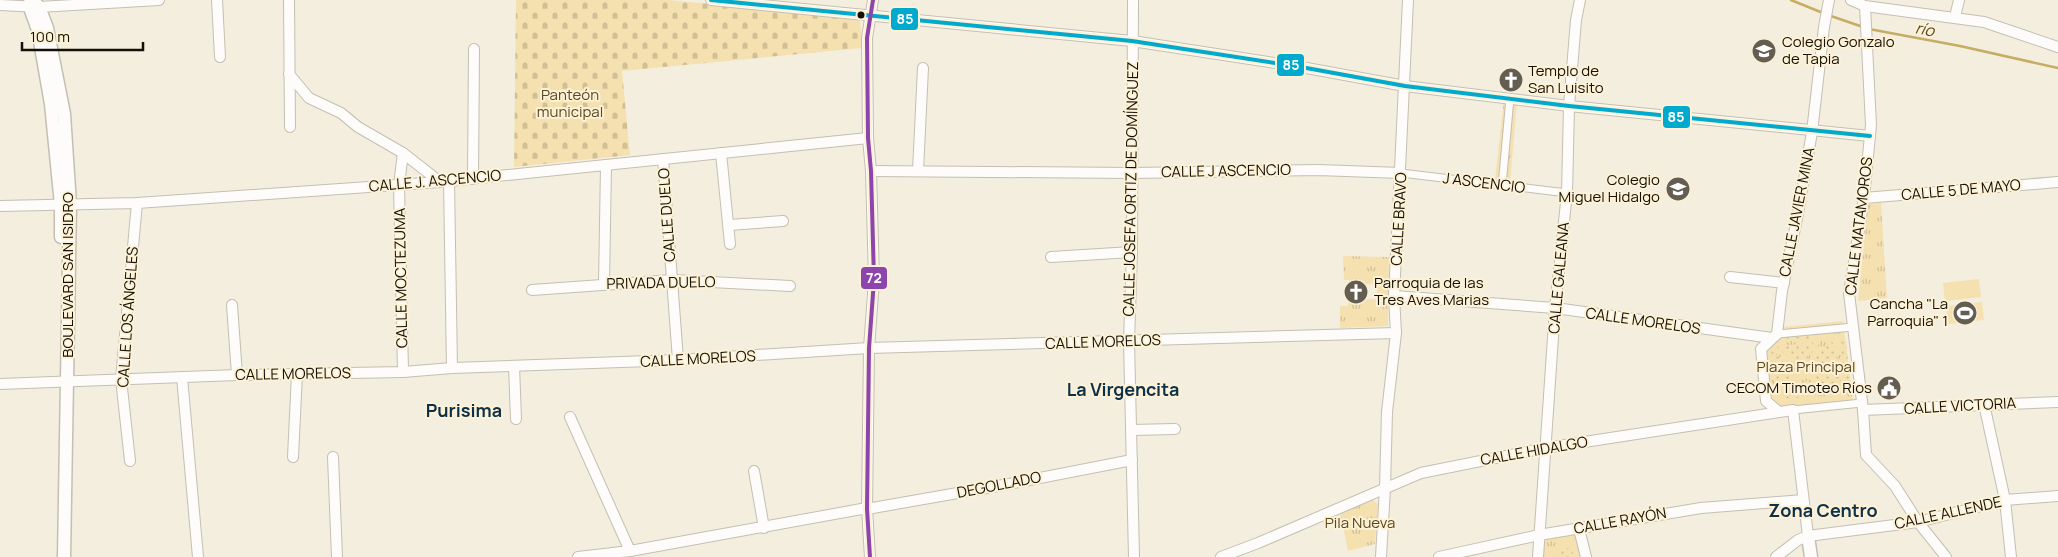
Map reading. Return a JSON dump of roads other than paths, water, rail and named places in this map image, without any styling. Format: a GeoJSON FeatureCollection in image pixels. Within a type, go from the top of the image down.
{"type":"FeatureCollection","features":[{"type":"Feature","properties":{"kind":"street"},"geometry":{"type":"LineString","coordinates":[[0,5],[159,0]]}},
{"type":"Feature","properties":{"kind":"street"},"geometry":{"type":"LineString","coordinates":[[217,0],[220,57]]}},
{"type":"Feature","properties":{"kind":"street"},"geometry":{"type":"LineString","coordinates":[[289,0],[288,74],[290,127]]}},
{"type":"Feature","properties":{"kind":"street"},"geometry":{"type":"LineString","coordinates":[[711,0],[1132,41],[1300,67],[1405,86],[1569,106],[1812,132],[1870,136]]}},
{"type":"Feature","properties":{"kind":"street"},"geometry":{"type":"LineString","coordinates":[[870,557],[867,508],[869,348],[874,280],[871,171],[868,138],[868,38],[869,16],[873,0]]}},
{"type":"Feature","properties":{"kind":"street","name":"CALLE JOSEFA ORTIZ DE DOMÍNGUEZ"},"geometry":{"type":"LineString","coordinates":[[1133,0],[1130,341],[1134,557]]}},
{"type":"Feature","properties":{"kind":"street","name":"CALLE BRAVO"},"geometry":{"type":"LineString","coordinates":[[1381,557],[1387,412],[1396,333],[1394,296],[1408,0]]}},
{"type":"Feature","properties":{"kind":"street","name":"CALLE GALEANA"},"geometry":{"type":"LineString","coordinates":[[1538,557],[1556,308],[1567,192],[1569,106],[1576,20],[1580,0]]}},
{"type":"Feature","properties":{"kind":"street"},"geometry":{"type":"LineString","coordinates":[[1851,0],[1866,11],[1955,17],[1984,22],[2058,47]]}},
{"type":"Feature","properties":{"kind":"street"},"geometry":{"type":"LineString","coordinates":[[1955,17],[1959,0]]}},
{"type":"Feature","properties":{"kind":"street","name":"CALLE JAVIER MINA"},"geometry":{"type":"LineString","coordinates":[[1779,412],[1766,401],[1761,349],[1774,336],[1798,214],[1812,132],[1828,2]]}},
{"type":"Feature","properties":{"kind":"street","name":"BOULEVARD SAN ISIDRO"},"geometry":{"type":"LineString","coordinates":[[33,3],[66,204],[63,446],[64,557]]}},
{"type":"Feature","properties":{"kind":"street","name":"CALLE MATAMOROS"},"geometry":{"type":"LineString","coordinates":[[1866,11],[1870,136],[1864,198],[1849,293],[1866,455],[1895,486],[1918,522],[1946,557]]}},
{"type":"Feature","properties":{"kind":"street"},"geometry":{"type":"LineString","coordinates":[[473,179],[474,49]]}},
{"type":"Feature","properties":{"kind":"street"},"geometry":{"type":"LineString","coordinates":[[918,171],[923,68]]}},
{"type":"Feature","properties":{"kind":"street"},"geometry":{"type":"LineString","coordinates":[[288,74],[309,98],[341,113],[358,127],[403,153],[444,182],[452,368]]}},
{"type":"Feature","properties":{"kind":"street"},"geometry":{"type":"LineString","coordinates":[[1502,186],[1510,98]]}},
{"type":"Feature","properties":{"kind":"street","name":"CALLE J. ASCENCIO"},"geometry":{"type":"LineString","coordinates":[[0,206],[136,203],[444,182],[868,138]]}},
{"type":"Feature","properties":{"kind":"street","name":"CALLE MOCTEZUMA"},"geometry":{"type":"LineString","coordinates":[[403,153],[399,184],[403,372]]}},
{"type":"Feature","properties":{"kind":"street"},"geometry":{"type":"LineString","coordinates":[[722,153],[730,244]]}},
{"type":"Feature","properties":{"kind":"street","name":"CALLE DUELO"},"geometry":{"type":"LineString","coordinates":[[664,159],[678,360]]}},
{"type":"Feature","properties":{"kind":"street"},"geometry":{"type":"LineString","coordinates":[[604,284],[606,165]]}},
{"type":"Feature","properties":{"kind":"street","name":"CALLE J ASCENCIO"},"geometry":{"type":"LineString","coordinates":[[871,171],[1132,173],[1318,170],[1401,174]]}},
{"type":"Feature","properties":{"kind":"street","name":"J ASCENCIO"},"geometry":{"type":"LineString","coordinates":[[1401,174],[1567,192]]}},
{"type":"Feature","properties":{"kind":"street","name":"CALLE 5 DE MAYO"},"geometry":{"type":"LineString","coordinates":[[1864,198],[2058,182]]}},
{"type":"Feature","properties":{"kind":"street","name":"CALLE LOS ÁNGELES"},"geometry":{"type":"LineString","coordinates":[[130,460],[121,380],[136,203]]}},
{"type":"Feature","properties":{"kind":"street"},"geometry":{"type":"LineString","coordinates":[[729,225],[782,222]]}},
{"type":"Feature","properties":{"kind":"street"},"geometry":{"type":"LineString","coordinates":[[1051,257],[1132,252]]}},
{"type":"Feature","properties":{"kind":"street"},"geometry":{"type":"LineString","coordinates":[[1730,277],[1784,283]]}},
{"type":"Feature","properties":{"kind":"street","name":"PRIVADA DUELO"},"geometry":{"type":"LineString","coordinates":[[532,290],[672,280],[790,286]]}},
{"type":"Feature","properties":{"kind":"street","name":"CALLE MORELOS"},"geometry":{"type":"LineString","coordinates":[[1394,296],[1556,308],[1774,336]]}},
{"type":"Feature","properties":{"kind":"street"},"geometry":{"type":"LineString","coordinates":[[232,305],[237,375]]}},
{"type":"Feature","properties":{"kind":"street"},"geometry":{"type":"LineString","coordinates":[[1774,336],[1853,327]]}},
{"type":"Feature","properties":{"kind":"street","name":"CALLE MORELOS"},"geometry":{"type":"LineString","coordinates":[[0,384],[237,375],[403,372],[452,368],[678,360],[869,348],[1396,333]]}},
{"type":"Feature","properties":{"kind":"street"},"geometry":{"type":"LineString","coordinates":[[514,366],[516,418]]}},
{"type":"Feature","properties":{"kind":"street"},"geometry":{"type":"LineString","coordinates":[[293,457],[297,374]]}},
{"type":"Feature","properties":{"kind":"street"},"geometry":{"type":"LineString","coordinates":[[182,377],[198,557]]}},
{"type":"Feature","properties":{"kind":"street","name":"CALLE VICTORIA"},"geometry":{"type":"LineString","coordinates":[[1862,407],[2058,402]]}},
{"type":"Feature","properties":{"kind":"street"},"geometry":{"type":"LineString","coordinates":[[1984,404],[2005,500],[2011,557]]}},
{"type":"Feature","properties":{"kind":"street","name":"CALLE HIDALGO"},"geometry":{"type":"LineString","coordinates":[[1221,557],[1421,473],[1545,448],[1779,412],[1862,407]]}},
{"type":"Feature","properties":{"kind":"street"},"geometry":{"type":"LineString","coordinates":[[1793,410],[1811,557]]}},
{"type":"Feature","properties":{"kind":"street"},"geometry":{"type":"LineString","coordinates":[[570,418],[630,551]]}},
{"type":"Feature","properties":{"kind":"street"},"geometry":{"type":"LineString","coordinates":[[1131,430],[1175,429]]}},
{"type":"Feature","properties":{"kind":"street"},"geometry":{"type":"LineString","coordinates":[[333,457],[337,557]]}},
{"type":"Feature","properties":{"kind":"street","name":"DEGOLLADO"},"geometry":{"type":"LineString","coordinates":[[579,557],[630,551],[764,528],[1132,460]]}},
{"type":"Feature","properties":{"kind":"street"},"geometry":{"type":"LineString","coordinates":[[754,471],[764,528]]}},
{"type":"Feature","properties":{"kind":"street","name":"CALLE ALLENDE"},"geometry":{"type":"LineString","coordinates":[[1808,536],[1918,522],[2005,500],[2058,496]]}},
{"type":"Feature","properties":{"kind":"street","name":"CALLE RAYÓN"},"geometry":{"type":"LineString","coordinates":[[1439,557],[1540,535],[1701,508],[1804,500]]}},
{"type":"Feature","properties":{"kind":"street","name":"BOULEVARD SAN ISIDRO"},"geometry":{"type":"LineString","coordinates":[[58,557],[63,506]]}},
{"type":"Feature","properties":{"kind":"street"},"geometry":{"type":"LineString","coordinates":[[1579,528],[1586,557]]}},
{"type":"Feature","properties":{"kind":"street"},"geometry":{"type":"LineString","coordinates":[[1776,557],[1798,540],[1808,536]]}},
{"type":"Feature","properties":{"kind":"waterway","name":"río"},"geometry":{"type":"LineString","coordinates":[[1791,0],[1823,13]]}},
{"type":"Feature","properties":{"kind":"waterway","name":"río"},"geometry":{"type":"LineString","coordinates":[[1828,15],[1863,27]]}},
{"type":"Feature","properties":{"kind":"waterway","name":"río"},"geometry":{"type":"LineString","coordinates":[[1869,29],[1960,46],[2058,68]]}},
{"type":"Feature","properties":{"kind":"place","name":"Colegio Gonzalo de Tapia"},"geometry":{"type":"Point","coordinates":[1764,51]}},
{"type":"Feature","properties":{"kind":"place","name":"Templo de San Luisito"},"geometry":{"type":"Point","coordinates":[1511,80]}},
{"type":"Feature","properties":{"kind":"place","name":"Colegio Miguel Hidalgo"},"geometry":{"type":"Point","coordinates":[1678,189]}},
{"type":"Feature","properties":{"kind":"place","name":"Parroquia de las Tres Aves Marias"},"geometry":{"type":"Point","coordinates":[1356,292]}},
{"type":"Feature","properties":{"kind":"place","name":"Cancha \"La Parroquia\" 1"},"geometry":{"type":"Point","coordinates":[1965,313]}},
{"type":"Feature","properties":{"kind":"place","name":"CECOM Timoteo Ríos"},"geometry":{"type":"Point","coordinates":[1889,388]}},
{"type":"Feature","properties":{"kind":"district","name":"La Virgencita"},"geometry":{"type":"Point","coordinates":[1123,390]}},
{"type":"Feature","properties":{"kind":"district","name":"Purisima"},"geometry":{"type":"Point","coordinates":[464,411]}},
{"type":"Feature","properties":{"kind":"district","name":"Zona Centro"},"geometry":{"type":"Point","coordinates":[1823,511]}},
{"type":"Feature","properties":{"kind":"park label","name":"Panteón municipal"},"geometry":{"type":"Point","coordinates":[570,104]}},
{"type":"Feature","properties":{"kind":"park label","name":"Plaza Principal"},"geometry":{"type":"Point","coordinates":[1806,367]}},
{"type":"Feature","properties":{"kind":"park label","name":"Pila Nueva"},"geometry":{"type":"Point","coordinates":[1360,523]}}]}
